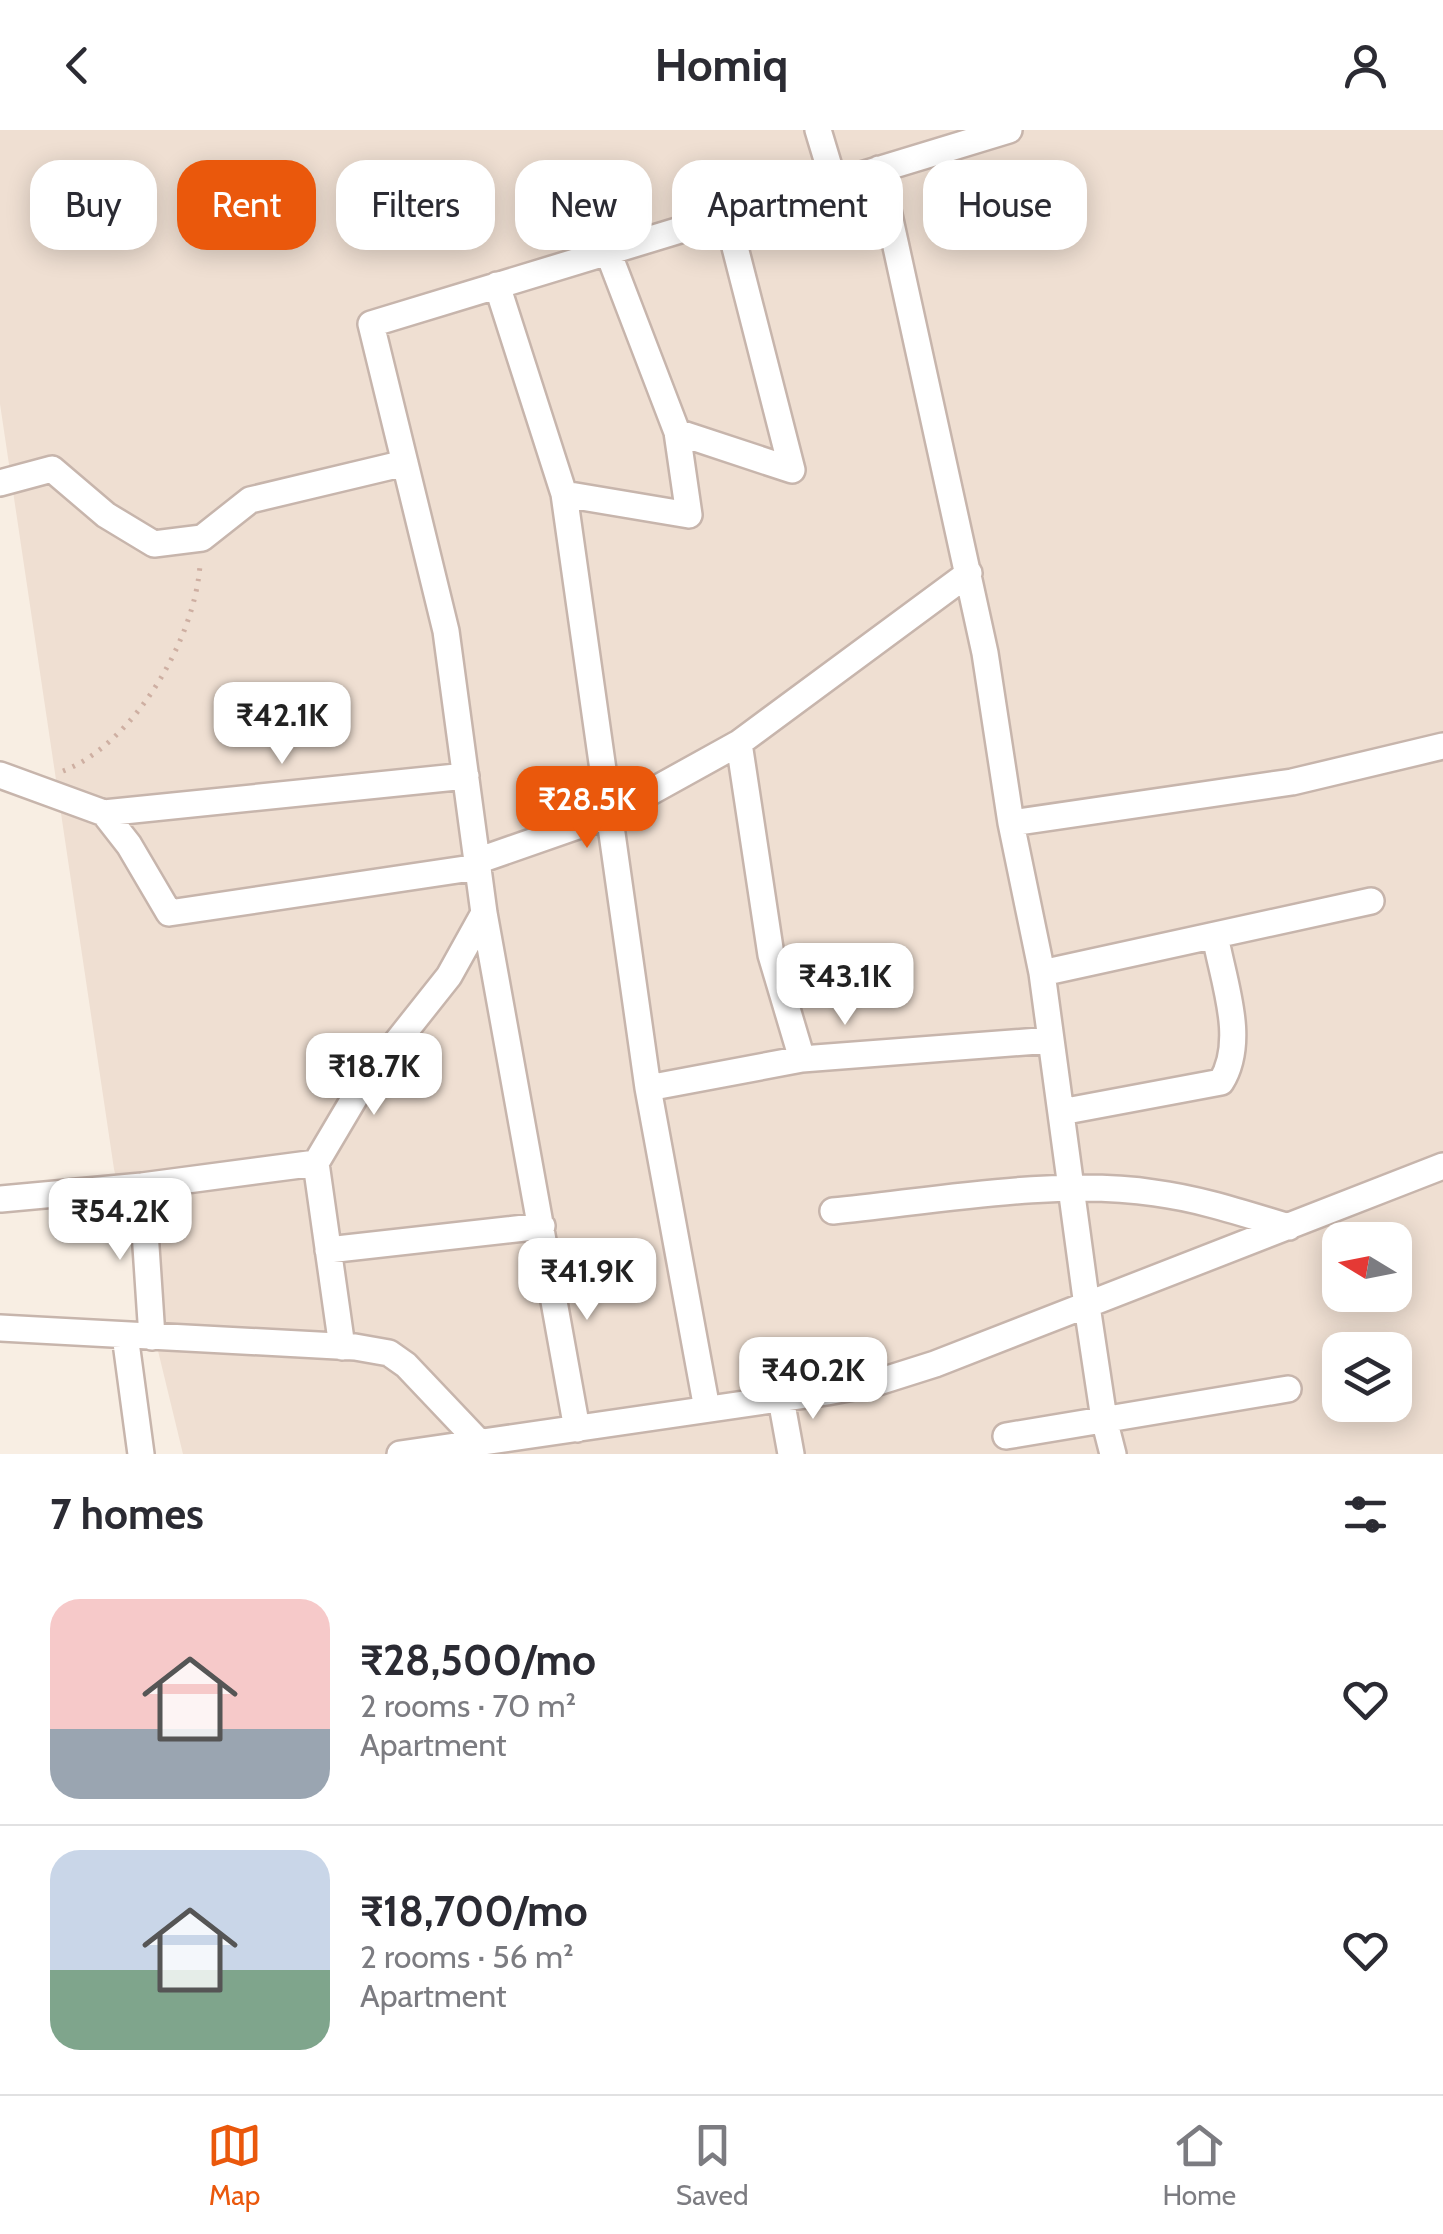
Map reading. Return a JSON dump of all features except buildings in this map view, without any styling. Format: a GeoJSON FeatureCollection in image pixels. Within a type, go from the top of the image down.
{"type":"FeatureCollection","features":[{"type":"Feature","properties":{"kind":"street"},"geometry":{"type":"LineString","coordinates":[[818,130],[827,160]]}},
{"type":"Feature","properties":{"kind":"street"},"geometry":{"type":"LineString","coordinates":[[903,163],[1010,130]]}},
{"type":"Feature","properties":{"kind":"street"},"geometry":{"type":"LineString","coordinates":[[578,1429],[484,913],[446,631],[371,324],[672,233]]}},
{"type":"Feature","properties":{"kind":"street"},"geometry":{"type":"LineString","coordinates":[[677,432],[792,470],[736,250]]}},
{"type":"Feature","properties":{"kind":"street"},"geometry":{"type":"LineString","coordinates":[[897,250],[969,572],[1011,823],[1042,973],[1087,1306],[1104,1419],[1114,1454]]}},
{"type":"Feature","properties":{"kind":"street"},"geometry":{"type":"LineString","coordinates":[[564,494],[689,514],[677,432],[608,252]]}},
{"type":"Feature","properties":{"kind":"street"},"geometry":{"type":"LineString","coordinates":[[497,285],[564,494],[648,1088],[707,1409]]}},
{"type":"Feature","properties":{"kind":"street"},"geometry":{"type":"LineString","coordinates":[[0,483],[52,469],[106,515],[154,544],[202,538],[250,500],[405,463]]}},
{"type":"Feature","properties":{"kind":"street"},"geometry":{"type":"LineString","coordinates":[[104,813],[129,845],[169,913],[478,864],[609,815],[740,743],[969,572]]}},
{"type":"Feature","properties":{"kind":"street"},"geometry":{"type":"LineString","coordinates":[[740,743],[772,954],[802,1059]]}},
{"type":"Feature","properties":{"kind":"street"},"geometry":{"type":"LineString","coordinates":[[1011,823],[1292,782],[1443,746]]}},
{"type":"Feature","properties":{"kind":"street"},"geometry":{"type":"LineString","coordinates":[[0,775],[104,813],[466,776]]}},
{"type":"Feature","properties":{"kind":"street"},"geometry":{"type":"LineString","coordinates":[[1042,973],[1371,902]]}},
{"type":"Feature","properties":{"kind":"street"},"geometry":{"type":"LineString","coordinates":[[342,1347],[316,1163],[360,1087],[449,976],[484,913]]}},
{"type":"Feature","properties":{"kind":"street"},"geometry":{"type":"LineString","coordinates":[[1061,1112],[1222,1082],[1232,1064],[1235,1043],[1214,935]]}},
{"type":"Feature","properties":{"kind":"street"},"geometry":{"type":"LineString","coordinates":[[648,1088],[802,1059],[1051,1040]]}},
{"type":"Feature","properties":{"kind":"street"},"geometry":{"type":"LineString","coordinates":[[2,1199],[142,1186],[316,1163]]}},
{"type":"Feature","properties":{"kind":"street"},"geometry":{"type":"LineString","coordinates":[[400,1454],[480,1443],[515,1446],[578,1429],[781,1399],[890,1378],[936,1364],[1443,1166]]}},
{"type":"Feature","properties":{"kind":"street"},"geometry":{"type":"LineString","coordinates":[[142,1186],[152,1337]]}},
{"type":"Feature","properties":{"kind":"street"},"geometry":{"type":"LineString","coordinates":[[833,1211],[1071,1188],[1152,1192],[1202,1201],[1289,1227]]}},
{"type":"Feature","properties":{"kind":"street"},"geometry":{"type":"LineString","coordinates":[[328,1250],[542,1226]]}},
{"type":"Feature","properties":{"kind":"street"},"geometry":{"type":"LineString","coordinates":[[0,1328],[389,1353],[406,1365],[480,1443]]}},
{"type":"Feature","properties":{"kind":"street"},"geometry":{"type":"LineString","coordinates":[[124,1334],[142,1454]]}},
{"type":"Feature","properties":{"kind":"street"},"geometry":{"type":"LineString","coordinates":[[1006,1436],[1288,1390]]}},
{"type":"Feature","properties":{"kind":"street"},"geometry":{"type":"LineString","coordinates":[[781,1399],[791,1454]]}},
{"type":"Feature","properties":{"kind":"path"},"geometry":{"type":"LineString","coordinates":[[28,785],[80,765],[126,726],[174,660],[199,589],[202,538]]}},
{"type":"Feature","properties":{"kind":"shaded area"},"geometry":{"type":"Polygon","coordinates":[[[0,130],[1443,130],[1443,1454],[183,1454],[114,1169],[0,404],[0,130]]]}}]}
